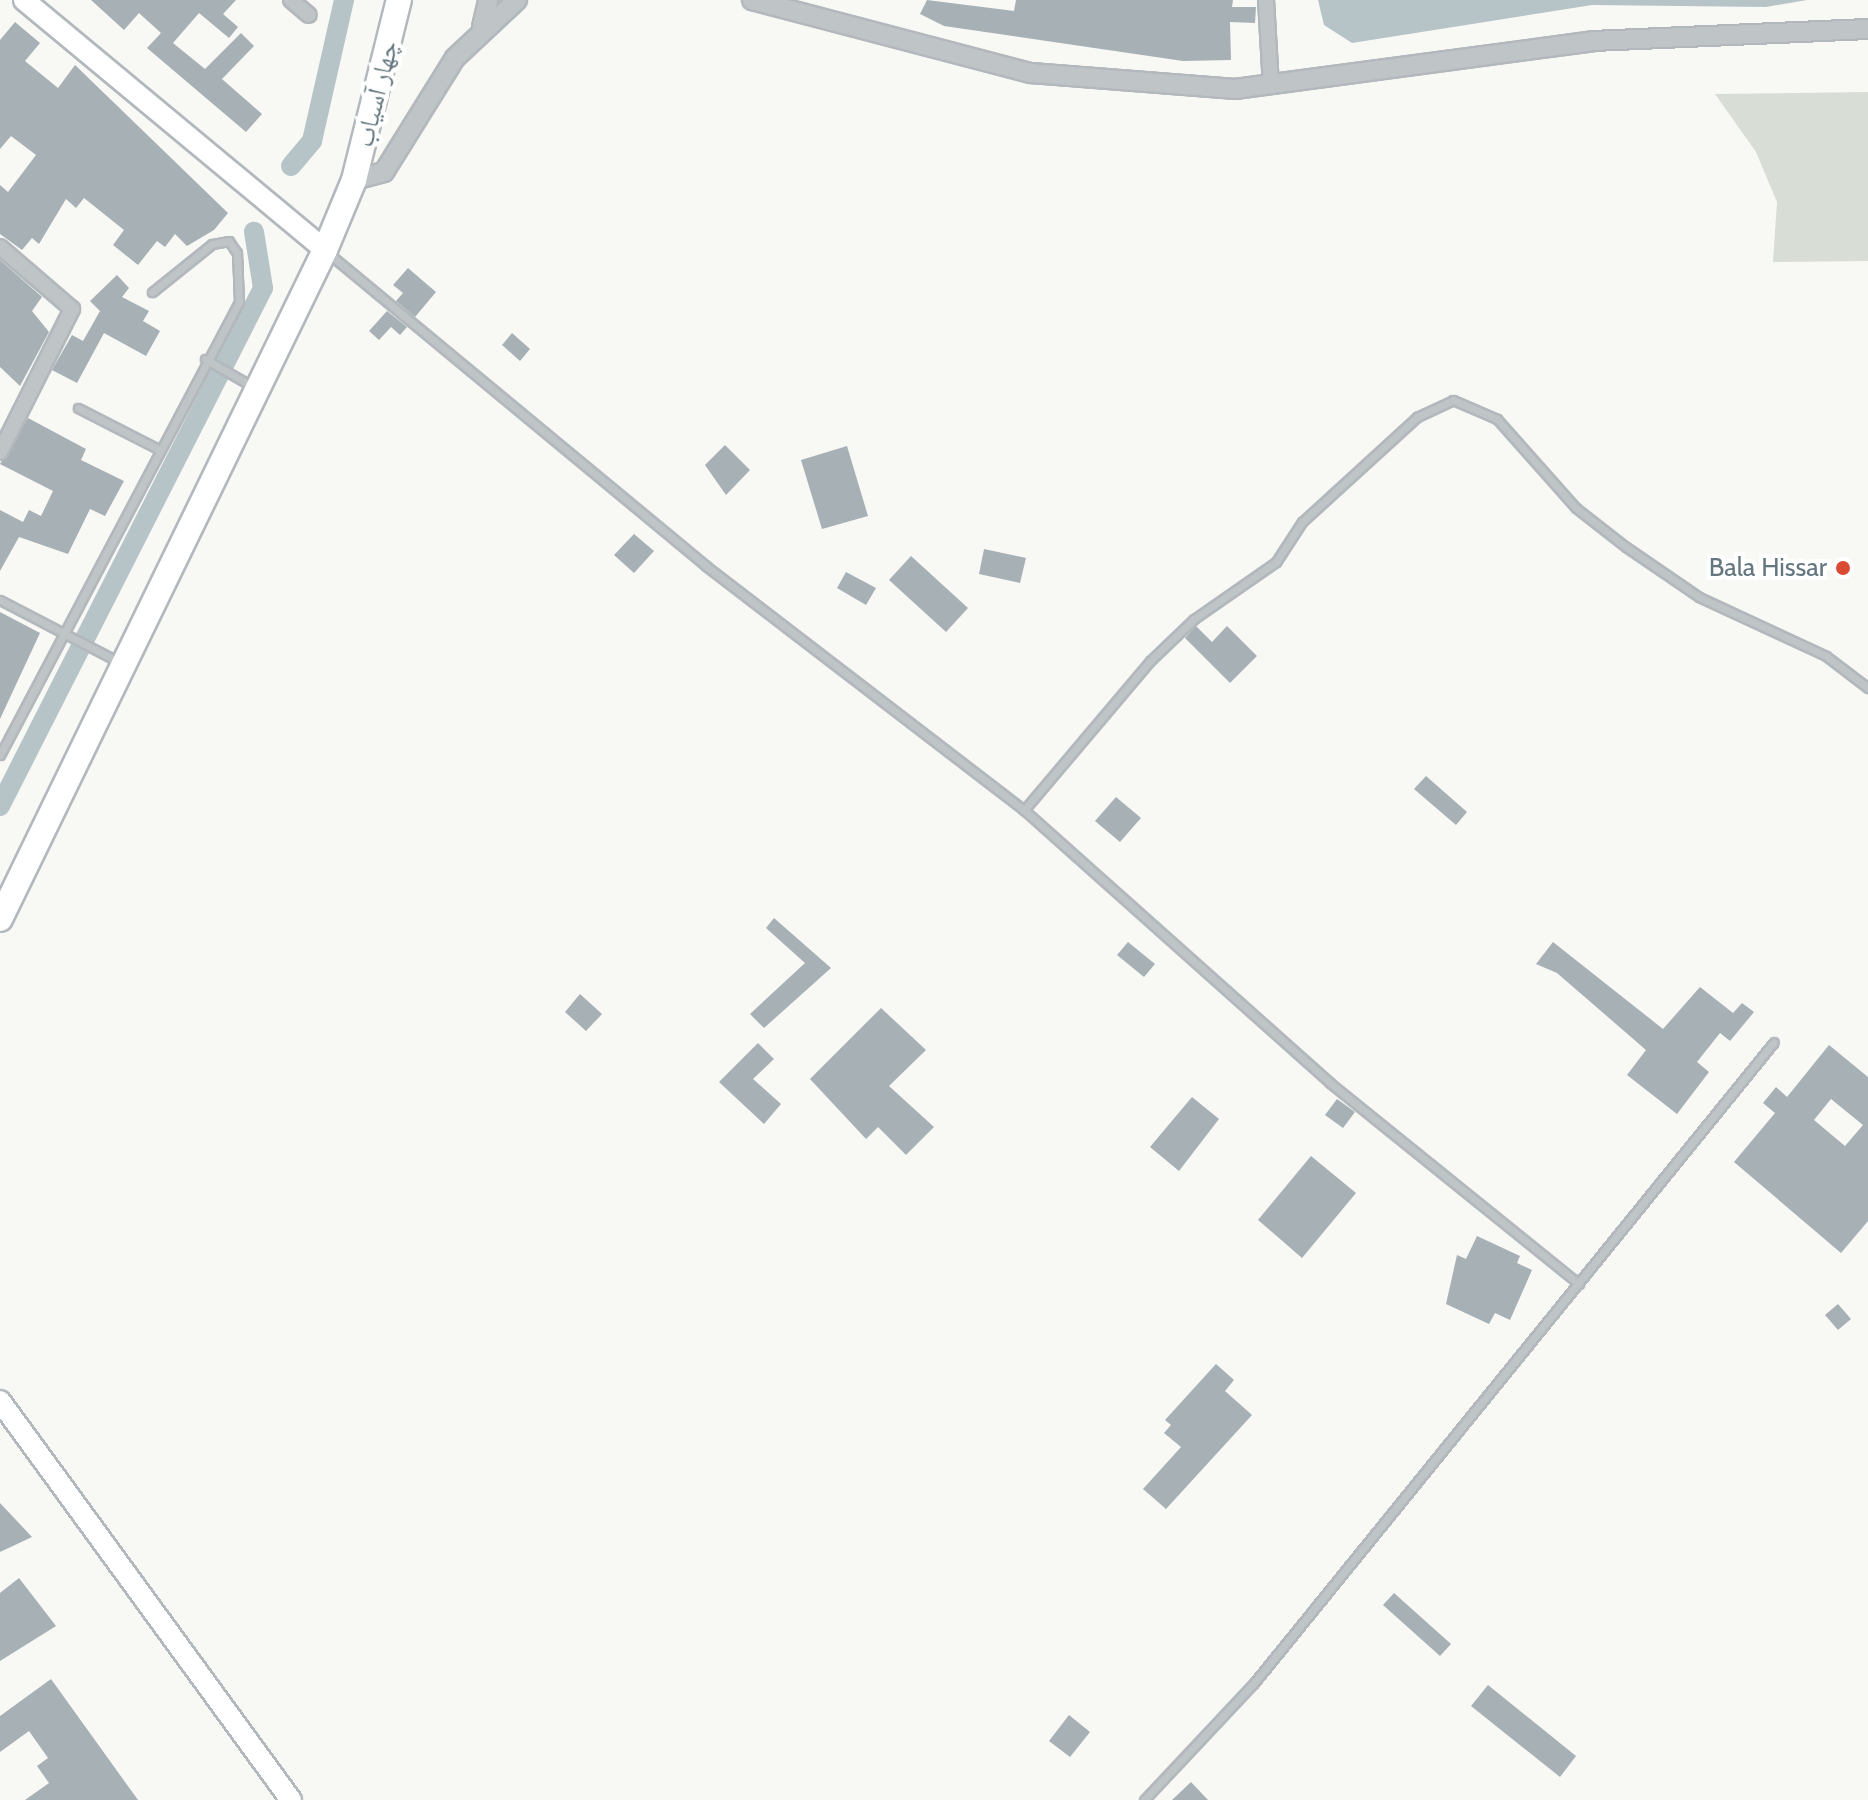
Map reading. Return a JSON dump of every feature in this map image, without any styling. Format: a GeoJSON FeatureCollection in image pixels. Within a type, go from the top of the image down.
{"type":"FeatureCollection","features":[{"type":"Feature","properties":{"kind":"highway","name":"چهار آسیاب"},"geometry":{"type":"LineString","coordinates":[[0,919],[124,665],[250,385],[325,250],[354,180],[400,2]]}},
{"type":"Feature","properties":{"kind":"main road"},"geometry":{"type":"LineString","coordinates":[[24,0],[325,250]]}},
{"type":"Feature","properties":{"kind":"main road"},"geometry":{"type":"LineString","coordinates":[[0,1401],[291,1800]]}},
{"type":"Feature","properties":{"kind":"street"},"geometry":{"type":"LineString","coordinates":[[291,0],[309,15]]}},
{"type":"Feature","properties":{"kind":"street"},"geometry":{"type":"LineString","coordinates":[[482,27],[488,0]]}},
{"type":"Feature","properties":{"kind":"street"},"geometry":{"type":"LineString","coordinates":[[354,180],[384,172],[482,27],[517,0]]}},
{"type":"Feature","properties":{"kind":"street"},"geometry":{"type":"LineString","coordinates":[[752,0],[1031,73],[1204,88],[1271,86],[1593,41],[1868,29]]}},
{"type":"Feature","properties":{"kind":"street"},"geometry":{"type":"LineString","coordinates":[[1266,0],[1271,86]]}},
{"type":"Feature","properties":{"kind":"street"},"geometry":{"type":"LineString","coordinates":[[0,247],[72,309],[0,452]]}},
{"type":"Feature","properties":{"kind":"lane"},"geometry":{"type":"LineString","coordinates":[[0,755],[66,633],[156,448],[239,302],[243,277],[229,241],[194,256],[152,292]]}},
{"type":"Feature","properties":{"kind":"lane"},"geometry":{"type":"LineString","coordinates":[[325,250],[706,566],[1024,810],[1330,1083],[1579,1284]]}},
{"type":"Feature","properties":{"kind":"lane"},"geometry":{"type":"LineString","coordinates":[[205,359],[250,385]]}},
{"type":"Feature","properties":{"kind":"lane"},"geometry":{"type":"LineString","coordinates":[[1024,810],[1150,661],[1194,619],[1276,562],[1302,522],[1417,417],[1453,400],[1497,419],[1576,508],[1626,547],[1699,597],[1826,656],[1868,688]]}},
{"type":"Feature","properties":{"kind":"lane"},"geometry":{"type":"LineString","coordinates":[[78,408],[156,448]]}},
{"type":"Feature","properties":{"kind":"lane"},"geometry":{"type":"LineString","coordinates":[[0,600],[124,665]]}},
{"type":"Feature","properties":{"kind":"lane"},"geometry":{"type":"LineString","coordinates":[[1144,1800],[1254,1683],[1774,1042]]}},
{"type":"Feature","properties":{"kind":"shaded area"},"geometry":{"type":"Polygon","coordinates":[[[1318,0],[1807,0],[1766,7],[1592,5],[1352,43],[1324,25],[1318,0]]]}},
{"type":"Feature","properties":{"kind":"shaded area"},"geometry":{"type":"Polygon","coordinates":[[[1868,92],[1868,261],[1773,262],[1777,202],[1756,152],[1715,94],[1868,92]]]}},
{"type":"Feature","properties":{"kind":"building"},"geometry":{"type":"Polygon","coordinates":[[[91,0],[236,0],[223,14],[238,27],[229,38],[199,13],[173,43],[205,69],[241,33],[254,46],[222,79],[262,114],[246,132],[147,48],[161,33],[139,13],[124,30],[91,0]]]}},
{"type":"Feature","properties":{"kind":"building"},"geometry":{"type":"Polygon","coordinates":[[[927,0],[1014,11],[1016,0],[1233,0],[1232,7],[1256,7],[1255,23],[1230,22],[1231,60],[1183,61],[944,26],[920,14],[927,0]]]}},
{"type":"Feature","properties":{"kind":"building"},"geometry":{"type":"Polygon","coordinates":[[[15,22],[40,43],[25,61],[58,88],[75,65],[228,213],[214,230],[187,246],[175,234],[165,247],[157,241],[138,265],[113,245],[124,230],[84,198],[76,208],[66,199],[39,244],[32,238],[22,250],[0,234],[0,185],[8,192],[36,155],[11,136],[0,149],[0,40],[15,22]]]}},
{"type":"Feature","properties":{"kind":"building"},"geometry":{"type":"Polygon","coordinates":[[[0,260],[42,297],[32,311],[49,332],[20,386],[0,367],[0,260]]]}},
{"type":"Feature","properties":{"kind":"building"},"geometry":{"type":"Polygon","coordinates":[[[408,268],[436,292],[415,317],[396,301],[403,293],[393,285],[408,268]]]}},
{"type":"Feature","properties":{"kind":"building"},"geometry":{"type":"Polygon","coordinates":[[[117,275],[129,288],[122,297],[149,311],[143,321],[160,331],[146,356],[104,333],[77,383],[52,370],[72,335],[83,341],[100,311],[90,301],[117,275]]]}},
{"type":"Feature","properties":{"kind":"building"},"geometry":{"type":"Polygon","coordinates":[[[387,311],[407,327],[400,335],[391,327],[379,340],[369,331],[387,311]]]}},
{"type":"Feature","properties":{"kind":"building"},"geometry":{"type":"Polygon","coordinates":[[[512,333],[530,349],[520,361],[502,345],[512,333]]]}},
{"type":"Feature","properties":{"kind":"building"},"geometry":{"type":"Polygon","coordinates":[[[28,418],[86,449],[81,460],[124,481],[105,516],[90,509],[68,554],[19,537],[0,571],[0,510],[23,522],[29,510],[41,516],[53,491],[0,464],[28,418]]]}},
{"type":"Feature","properties":{"kind":"building"},"geometry":{"type":"Polygon","coordinates":[[[725,445],[750,470],[726,495],[705,465],[725,445]]]}},
{"type":"Feature","properties":{"kind":"building"},"geometry":{"type":"Polygon","coordinates":[[[847,446],[868,516],[822,529],[801,460],[847,446]]]}},
{"type":"Feature","properties":{"kind":"building"},"geometry":{"type":"Polygon","coordinates":[[[634,534],[654,551],[634,573],[614,555],[634,534]]]}},
{"type":"Feature","properties":{"kind":"building"},"geometry":{"type":"Polygon","coordinates":[[[984,549],[1026,558],[1020,583],[979,574],[984,549]]]}},
{"type":"Feature","properties":{"kind":"building"},"geometry":{"type":"Polygon","coordinates":[[[911,556],[968,608],[946,632],[889,580],[911,556]]]}},
{"type":"Feature","properties":{"kind":"building"},"geometry":{"type":"Polygon","coordinates":[[[846,572],[876,588],[866,605],[837,588],[846,572]]]}},
{"type":"Feature","properties":{"kind":"building"},"geometry":{"type":"Polygon","coordinates":[[[0,612],[40,633],[0,719],[0,612]]]}},
{"type":"Feature","properties":{"kind":"building"},"geometry":{"type":"Polygon","coordinates":[[[1196,626],[1212,642],[1227,626],[1257,656],[1230,683],[1185,638],[1196,626]]]}},
{"type":"Feature","properties":{"kind":"building"},"geometry":{"type":"Polygon","coordinates":[[[1426,776],[1467,812],[1456,825],[1414,789],[1426,776]]]}},
{"type":"Feature","properties":{"kind":"building"},"geometry":{"type":"Polygon","coordinates":[[[1116,797],[1141,818],[1120,842],[1095,821],[1116,797]]]}},
{"type":"Feature","properties":{"kind":"building"},"geometry":{"type":"Polygon","coordinates":[[[774,918],[831,968],[764,1028],[750,1014],[805,963],[766,928],[774,918]]]}},
{"type":"Feature","properties":{"kind":"building"},"geometry":{"type":"Polygon","coordinates":[[[1128,942],[1155,964],[1144,977],[1117,955],[1128,942]]]}},
{"type":"Feature","properties":{"kind":"building"},"geometry":{"type":"Polygon","coordinates":[[[1553,942],[1663,1029],[1700,987],[1733,1013],[1742,1003],[1754,1012],[1730,1041],[1720,1033],[1697,1062],[1709,1072],[1677,1114],[1627,1075],[1646,1050],[1557,973],[1536,964],[1553,942]]]}},
{"type":"Feature","properties":{"kind":"building"},"geometry":{"type":"Polygon","coordinates":[[[580,994],[602,1014],[586,1031],[565,1012],[580,994]]]}},
{"type":"Feature","properties":{"kind":"building"},"geometry":{"type":"Polygon","coordinates":[[[881,1008],[926,1050],[889,1086],[934,1127],[906,1155],[878,1127],[866,1139],[810,1079],[881,1008]]]}},
{"type":"Feature","properties":{"kind":"building"},"geometry":{"type":"Polygon","coordinates":[[[758,1043],[774,1059],[753,1079],[781,1104],[764,1124],[719,1082],[758,1043]]]}},
{"type":"Feature","properties":{"kind":"building"},"geometry":{"type":"Polygon","coordinates":[[[1829,1045],[1868,1077],[1868,1221],[1841,1253],[1734,1162],[1775,1113],[1763,1103],[1776,1087],[1787,1097],[1829,1045]],[[1831,1099],[1814,1120],[1845,1146],[1863,1125],[1831,1099]]]}},
{"type":"Feature","properties":{"kind":"building"},"geometry":{"type":"Polygon","coordinates":[[[1192,1097],[1219,1119],[1179,1171],[1150,1147],[1192,1097]]]}},
{"type":"Feature","properties":{"kind":"building"},"geometry":{"type":"Polygon","coordinates":[[[1337,1099],[1355,1112],[1343,1128],[1325,1115],[1337,1099]]]}},
{"type":"Feature","properties":{"kind":"building"},"geometry":{"type":"Polygon","coordinates":[[[1311,1156],[1356,1193],[1302,1258],[1258,1220],[1311,1156]]]}},
{"type":"Feature","properties":{"kind":"building"},"geometry":{"type":"Polygon","coordinates":[[[1477,1236],[1520,1256],[1517,1263],[1532,1270],[1510,1320],[1495,1313],[1489,1324],[1446,1304],[1457,1255],[1466,1259],[1477,1236]]]}},
{"type":"Feature","properties":{"kind":"building"},"geometry":{"type":"Polygon","coordinates":[[[1838,1304],[1851,1319],[1838,1330],[1825,1315],[1838,1304]]]}},
{"type":"Feature","properties":{"kind":"building"},"geometry":{"type":"Polygon","coordinates":[[[1216,1364],[1234,1380],[1225,1391],[1252,1415],[1166,1509],[1143,1489],[1181,1447],[1164,1433],[1171,1425],[1165,1420],[1216,1364]]]}},
{"type":"Feature","properties":{"kind":"building"},"geometry":{"type":"Polygon","coordinates":[[[0,1503],[32,1537],[0,1552],[0,1503]]]}},
{"type":"Feature","properties":{"kind":"building"},"geometry":{"type":"Polygon","coordinates":[[[19,1578],[56,1626],[0,1661],[0,1593],[19,1578]]]}},
{"type":"Feature","properties":{"kind":"building"},"geometry":{"type":"Polygon","coordinates":[[[1394,1593],[1451,1644],[1440,1656],[1383,1605],[1394,1593]]]}},
{"type":"Feature","properties":{"kind":"building"},"geometry":{"type":"Polygon","coordinates":[[[51,1679],[138,1800],[25,1800],[49,1783],[37,1766],[48,1758],[29,1731],[0,1752],[0,1716],[51,1679]]]}},
{"type":"Feature","properties":{"kind":"building"},"geometry":{"type":"Polygon","coordinates":[[[1488,1685],[1576,1756],[1560,1777],[1471,1706],[1488,1685]]]}},
{"type":"Feature","properties":{"kind":"building"},"geometry":{"type":"Polygon","coordinates":[[[1069,1715],[1090,1732],[1070,1757],[1049,1741],[1069,1715]]]}},
{"type":"Feature","properties":{"kind":"building"},"geometry":{"type":"Polygon","coordinates":[[[1191,1782],[1208,1800],[1172,1800],[1191,1782]]]}},
{"type":"Feature","properties":{"kind":"waterway"},"geometry":{"type":"LineString","coordinates":[[291,166],[312,141],[344,0]]}},
{"type":"Feature","properties":{"kind":"waterway"},"geometry":{"type":"LineString","coordinates":[[0,806],[263,288],[254,232]]}},
{"type":"Feature","properties":{"kind":"place","name":"Bala Hissar"},"geometry":{"type":"Point","coordinates":[1843,568]}}]}
